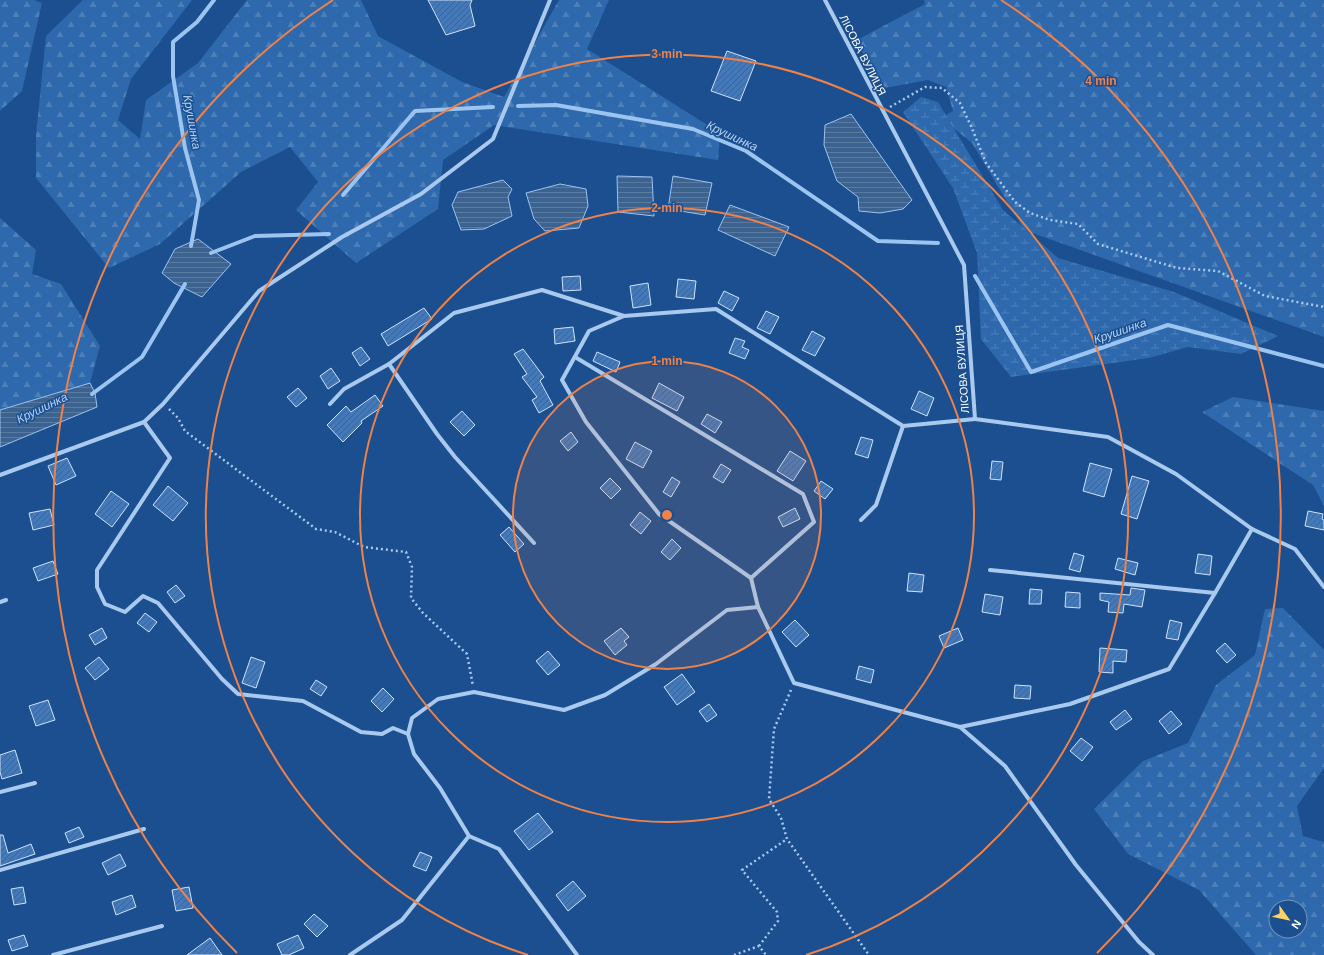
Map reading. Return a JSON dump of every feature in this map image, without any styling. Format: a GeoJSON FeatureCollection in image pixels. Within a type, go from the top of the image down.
{"type":"FeatureCollection","features":[{"type":"Feature","properties":{"kind":"street"},"geometry":{"type":"LineString","coordinates":[[0,475],[144,422],[163,404],[259,291],[342,237],[421,194],[493,139],[550,0]]}},
{"type":"Feature","properties":{"kind":"street","name":"ЛІСОВА ВУЛИЦЯ"},"geometry":{"type":"LineString","coordinates":[[825,0],[964,265],[975,419],[1108,438],[1176,474],[1252,528],[1294,549],[1324,587]]}},
{"type":"Feature","properties":{"kind":"street"},"geometry":{"type":"LineString","coordinates":[[330,404],[344,389],[390,364],[454,313],[542,290],[624,316]]}},
{"type":"Feature","properties":{"kind":"street"},"geometry":{"type":"LineString","coordinates":[[975,419],[903,426],[716,309],[624,316],[589,331],[562,380],[586,422],[659,514],[751,578],[758,607],[794,683],[960,727],[1005,766],[1076,865],[1139,942],[1153,955]]}},
{"type":"Feature","properties":{"kind":"street"},"geometry":{"type":"LineString","coordinates":[[575,357],[803,494],[814,522],[751,578]]}},
{"type":"Feature","properties":{"kind":"street"},"geometry":{"type":"LineString","coordinates":[[390,364],[437,434],[455,457],[534,543]]}},
{"type":"Feature","properties":{"kind":"street"},"geometry":{"type":"LineString","coordinates":[[144,422],[170,458],[97,570],[97,587],[105,604],[125,612],[143,596],[158,603],[222,679],[238,694],[303,701],[362,732],[382,734],[393,728],[408,734]]}},
{"type":"Feature","properties":{"kind":"street"},"geometry":{"type":"LineString","coordinates":[[860,520],[876,505],[903,426]]}},
{"type":"Feature","properties":{"kind":"street"},"geometry":{"type":"LineString","coordinates":[[960,727],[1070,704],[1169,669],[1252,528]]}},
{"type":"Feature","properties":{"kind":"street"},"geometry":{"type":"LineString","coordinates":[[990,570],[1215,593]]}},
{"type":"Feature","properties":{"kind":"street"},"geometry":{"type":"LineString","coordinates":[[0,602],[6,600]]}},
{"type":"Feature","properties":{"kind":"street"},"geometry":{"type":"LineString","coordinates":[[577,955],[499,849],[469,836],[440,788],[414,754],[408,734],[412,718],[438,699],[474,692],[564,710],[605,695],[656,664],[727,610],[758,607]]}},
{"type":"Feature","properties":{"kind":"street"},"geometry":{"type":"LineString","coordinates":[[0,792],[35,783]]}},
{"type":"Feature","properties":{"kind":"street"},"geometry":{"type":"LineString","coordinates":[[0,870],[144,829]]}},
{"type":"Feature","properties":{"kind":"street"},"geometry":{"type":"LineString","coordinates":[[350,955],[402,920],[469,836]]}},
{"type":"Feature","properties":{"kind":"street"},"geometry":{"type":"LineString","coordinates":[[53,955],[162,926]]}},
{"type":"Feature","properties":{"kind":"path"},"geometry":{"type":"LineString","coordinates":[[882,111],[925,87],[942,88],[960,103],[986,163],[1015,202],[1030,212],[1050,220],[1078,224],[1098,244],[1177,268],[1218,270],[1265,296],[1324,307]]}},
{"type":"Feature","properties":{"kind":"path"},"geometry":{"type":"LineString","coordinates":[[163,404],[178,418],[185,431],[316,529],[335,532],[364,547],[406,552],[412,567],[410,598],[467,654],[474,692]]}},
{"type":"Feature","properties":{"kind":"path"},"geometry":{"type":"LineString","coordinates":[[794,683],[774,729],[769,799],[781,818],[787,839],[870,955]]}},
{"type":"Feature","properties":{"kind":"path"},"geometry":{"type":"LineString","coordinates":[[734,955],[759,946],[778,921],[777,912],[742,870],[787,839]]}},
{"type":"Feature","properties":{"kind":"path"},"geometry":{"type":"LineString","coordinates":[[759,946],[766,955]]}},
{"type":"Feature","properties":{"kind":"green space"},"geometry":{"type":"Polygon","coordinates":[[[0,0],[34,0],[42,3],[22,91],[0,111],[0,0]]]}},
{"type":"Feature","properties":{"kind":"green space"},"geometry":{"type":"Polygon","coordinates":[[[83,0],[192,0],[131,79],[118,120],[140,139],[146,100],[198,63],[247,0],[361,0],[378,36],[462,82],[504,97],[559,0],[609,0],[587,49],[720,133],[718,160],[494,125],[443,160],[438,209],[356,263],[296,210],[318,182],[290,147],[241,172],[160,244],[109,268],[36,178],[36,135],[46,36],[83,0]]]}},
{"type":"Feature","properties":{"kind":"green space"},"geometry":{"type":"Polygon","coordinates":[[[924,0],[1324,0],[1324,337],[1024,230],[972,143],[952,127],[937,120],[953,111],[946,87],[928,80],[885,88],[855,41],[925,4],[924,0]]]}},
{"type":"Feature","properties":{"kind":"green space"},"geometry":{"type":"Polygon","coordinates":[[[921,97],[938,102],[1003,210],[1058,258],[1174,292],[1278,336],[1241,354],[1188,347],[1149,358],[1011,377],[981,339],[977,253],[953,188],[903,112],[921,97]]]}},
{"type":"Feature","properties":{"kind":"green space"},"geometry":{"type":"Polygon","coordinates":[[[0,218],[36,250],[32,274],[61,284],[100,346],[90,383],[0,410],[0,218]]]}},
{"type":"Feature","properties":{"kind":"green space"},"geometry":{"type":"Polygon","coordinates":[[[1233,397],[1324,411],[1324,506],[1313,485],[1202,412],[1233,397]]]}},
{"type":"Feature","properties":{"kind":"green space"},"geometry":{"type":"Polygon","coordinates":[[[1283,608],[1324,650],[1324,768],[1297,806],[1303,836],[1324,842],[1324,955],[1256,955],[1199,890],[1128,854],[1094,809],[1143,761],[1188,743],[1216,685],[1255,655],[1265,609],[1283,608]]]}},
{"type":"Feature","properties":{"kind":"water"},"geometry":{"type":"Polygon","coordinates":[[[851,114],[912,200],[903,209],[880,213],[859,211],[858,197],[837,181],[824,145],[825,125],[851,114]]]}},
{"type":"Feature","properties":{"kind":"water"},"geometry":{"type":"Polygon","coordinates":[[[617,176],[652,177],[654,216],[618,212],[617,176]]]}},
{"type":"Feature","properties":{"kind":"water"},"geometry":{"type":"Polygon","coordinates":[[[673,176],[712,183],[705,215],[668,209],[673,176]]]}},
{"type":"Feature","properties":{"kind":"water"},"geometry":{"type":"Polygon","coordinates":[[[503,180],[512,189],[508,197],[512,216],[484,229],[461,230],[452,205],[458,192],[503,180]]]}},
{"type":"Feature","properties":{"kind":"water"},"geometry":{"type":"Polygon","coordinates":[[[560,184],[586,189],[588,206],[579,228],[545,231],[534,219],[526,193],[560,184]]]}},
{"type":"Feature","properties":{"kind":"water"},"geometry":{"type":"Polygon","coordinates":[[[730,205],[789,227],[775,256],[718,230],[730,205]]]}},
{"type":"Feature","properties":{"kind":"water"},"geometry":{"type":"Polygon","coordinates":[[[198,239],[231,264],[202,297],[174,283],[162,273],[175,249],[198,239]]]}},
{"type":"Feature","properties":{"kind":"water"},"geometry":{"type":"Polygon","coordinates":[[[90,383],[95,393],[97,407],[0,447],[0,410],[90,383]]]}},
{"type":"Feature","properties":{"kind":"building"},"geometry":{"type":"Polygon","coordinates":[[[428,0],[472,0],[470,5],[475,26],[446,35],[428,0]]]}},
{"type":"Feature","properties":{"kind":"building"},"geometry":{"type":"Polygon","coordinates":[[[727,51],[756,61],[740,101],[711,91],[727,51]]]}},
{"type":"Feature","properties":{"kind":"building"},"geometry":{"type":"Polygon","coordinates":[[[580,276],[581,290],[563,291],[562,277],[580,276]]]}},
{"type":"Feature","properties":{"kind":"building"},"geometry":{"type":"Polygon","coordinates":[[[678,279],[696,281],[694,299],[676,297],[678,279]]]}},
{"type":"Feature","properties":{"kind":"building"},"geometry":{"type":"Polygon","coordinates":[[[648,283],[651,305],[633,308],[630,286],[648,283]]]}},
{"type":"Feature","properties":{"kind":"building"},"geometry":{"type":"Polygon","coordinates":[[[724,291],[739,298],[732,311],[718,303],[724,291]]]}},
{"type":"Feature","properties":{"kind":"building"},"geometry":{"type":"Polygon","coordinates":[[[424,308],[432,319],[388,346],[381,334],[424,308]]]}},
{"type":"Feature","properties":{"kind":"building"},"geometry":{"type":"Polygon","coordinates":[[[766,311],[779,317],[770,334],[757,328],[766,311]]]}},
{"type":"Feature","properties":{"kind":"building"},"geometry":{"type":"Polygon","coordinates":[[[573,327],[575,341],[555,344],[554,329],[573,327]]]}},
{"type":"Feature","properties":{"kind":"building"},"geometry":{"type":"Polygon","coordinates":[[[812,331],[825,338],[815,356],[802,350],[812,331]]]}},
{"type":"Feature","properties":{"kind":"building"},"geometry":{"type":"Polygon","coordinates":[[[735,338],[745,341],[742,347],[749,350],[745,359],[729,353],[735,338]]]}},
{"type":"Feature","properties":{"kind":"building"},"geometry":{"type":"Polygon","coordinates":[[[361,347],[370,359],[360,366],[352,353],[361,347]]]}},
{"type":"Feature","properties":{"kind":"building"},"geometry":{"type":"Polygon","coordinates":[[[523,349],[544,377],[540,381],[553,405],[539,413],[532,400],[537,397],[522,377],[527,374],[514,354],[523,349]]]}},
{"type":"Feature","properties":{"kind":"building"},"geometry":{"type":"Polygon","coordinates":[[[597,352],[620,362],[616,372],[593,361],[597,352]]]}},
{"type":"Feature","properties":{"kind":"building"},"geometry":{"type":"Polygon","coordinates":[[[331,368],[340,381],[328,389],[320,376],[331,368]]]}},
{"type":"Feature","properties":{"kind":"building"},"geometry":{"type":"Polygon","coordinates":[[[659,383],[684,397],[677,411],[652,398],[659,383]]]}},
{"type":"Feature","properties":{"kind":"building"},"geometry":{"type":"Polygon","coordinates":[[[298,388],[307,398],[296,407],[287,397],[298,388]]]}},
{"type":"Feature","properties":{"kind":"building"},"geometry":{"type":"Polygon","coordinates":[[[919,391],[934,398],[927,416],[911,409],[919,391]]]}},
{"type":"Feature","properties":{"kind":"building"},"geometry":{"type":"Polygon","coordinates":[[[375,395],[383,406],[361,421],[362,423],[343,442],[327,425],[346,406],[351,412],[375,395]]]}},
{"type":"Feature","properties":{"kind":"building"},"geometry":{"type":"Polygon","coordinates":[[[462,411],[475,425],[464,436],[450,422],[462,411]]]}},
{"type":"Feature","properties":{"kind":"building"},"geometry":{"type":"Polygon","coordinates":[[[707,414],[722,422],[715,433],[701,424],[707,414]]]}},
{"type":"Feature","properties":{"kind":"building"},"geometry":{"type":"Polygon","coordinates":[[[571,432],[578,442],[568,451],[560,441],[571,432]]]}},
{"type":"Feature","properties":{"kind":"building"},"geometry":{"type":"Polygon","coordinates":[[[861,437],[873,440],[868,458],[855,454],[861,437]]]}},
{"type":"Feature","properties":{"kind":"building"},"geometry":{"type":"Polygon","coordinates":[[[635,442],[652,451],[643,468],[626,459],[635,442]]]}},
{"type":"Feature","properties":{"kind":"building"},"geometry":{"type":"Polygon","coordinates":[[[790,451],[806,461],[793,481],[777,471],[790,451]]]}},
{"type":"Feature","properties":{"kind":"building"},"geometry":{"type":"Polygon","coordinates":[[[67,458],[76,476],[56,485],[48,466],[67,458]]]}},
{"type":"Feature","properties":{"kind":"building"},"geometry":{"type":"Polygon","coordinates":[[[992,461],[1003,462],[1001,480],[990,479],[992,461]]]}},
{"type":"Feature","properties":{"kind":"building"},"geometry":{"type":"Polygon","coordinates":[[[1090,463],[1112,469],[1104,497],[1083,491],[1090,463]]]}},
{"type":"Feature","properties":{"kind":"building"},"geometry":{"type":"Polygon","coordinates":[[[721,464],[731,470],[723,483],[713,477],[721,464]]]}},
{"type":"Feature","properties":{"kind":"building"},"geometry":{"type":"Polygon","coordinates":[[[1132,476],[1149,481],[1137,519],[1121,514],[1132,476]]]}},
{"type":"Feature","properties":{"kind":"building"},"geometry":{"type":"Polygon","coordinates":[[[672,477],[680,482],[671,497],[663,492],[672,477]]]}},
{"type":"Feature","properties":{"kind":"building"},"geometry":{"type":"Polygon","coordinates":[[[610,478],[621,489],[611,499],[600,488],[610,478]]]}},
{"type":"Feature","properties":{"kind":"building"},"geometry":{"type":"Polygon","coordinates":[[[821,481],[833,489],[825,499],[814,491],[821,481]]]}},
{"type":"Feature","properties":{"kind":"building"},"geometry":{"type":"Polygon","coordinates":[[[168,486],[188,503],[173,521],[153,505],[168,486]]]}},
{"type":"Feature","properties":{"kind":"building"},"geometry":{"type":"Polygon","coordinates":[[[111,491],[129,504],[112,527],[95,514],[111,491]]]}},
{"type":"Feature","properties":{"kind":"building"},"geometry":{"type":"Polygon","coordinates":[[[795,508],[800,519],[783,527],[778,517],[795,508]]]}},
{"type":"Feature","properties":{"kind":"building"},"geometry":{"type":"Polygon","coordinates":[[[50,509],[54,525],[33,530],[29,513],[50,509]]]}},
{"type":"Feature","properties":{"kind":"building"},"geometry":{"type":"Polygon","coordinates":[[[1308,511],[1323,514],[1322,519],[1324,520],[1324,530],[1305,526],[1308,511]]]}},
{"type":"Feature","properties":{"kind":"building"},"geometry":{"type":"Polygon","coordinates":[[[640,512],[651,521],[641,534],[630,525],[640,512]]]}},
{"type":"Feature","properties":{"kind":"building"},"geometry":{"type":"Polygon","coordinates":[[[509,527],[524,544],[515,552],[500,535],[509,527]]]}},
{"type":"Feature","properties":{"kind":"building"},"geometry":{"type":"Polygon","coordinates":[[[672,539],[681,548],[670,560],[661,552],[672,539]]]}},
{"type":"Feature","properties":{"kind":"building"},"geometry":{"type":"Polygon","coordinates":[[[1074,553],[1084,556],[1080,572],[1069,569],[1074,553]]]}},
{"type":"Feature","properties":{"kind":"building"},"geometry":{"type":"Polygon","coordinates":[[[1198,554],[1212,556],[1210,575],[1195,573],[1198,554]]]}},
{"type":"Feature","properties":{"kind":"building"},"geometry":{"type":"Polygon","coordinates":[[[1118,558],[1138,563],[1135,575],[1115,569],[1118,558]]]}},
{"type":"Feature","properties":{"kind":"building"},"geometry":{"type":"Polygon","coordinates":[[[53,561],[58,574],[38,581],[33,568],[53,561]]]}},
{"type":"Feature","properties":{"kind":"building"},"geometry":{"type":"Polygon","coordinates":[[[909,573],[924,575],[922,592],[907,591],[909,573]]]}},
{"type":"Feature","properties":{"kind":"building"},"geometry":{"type":"Polygon","coordinates":[[[176,585],[185,596],[175,603],[167,592],[176,585]]]}},
{"type":"Feature","properties":{"kind":"building"},"geometry":{"type":"Polygon","coordinates":[[[1131,588],[1145,590],[1142,607],[1124,604],[1123,613],[1108,612],[1109,602],[1100,600],[1100,593],[1130,595],[1131,588]]]}},
{"type":"Feature","properties":{"kind":"building"},"geometry":{"type":"Polygon","coordinates":[[[1030,589],[1042,590],[1041,604],[1029,604],[1030,589]]]}},
{"type":"Feature","properties":{"kind":"building"},"geometry":{"type":"Polygon","coordinates":[[[1066,592],[1080,593],[1080,608],[1065,607],[1066,592]]]}},
{"type":"Feature","properties":{"kind":"building"},"geometry":{"type":"Polygon","coordinates":[[[985,594],[1003,597],[1000,615],[982,612],[985,594]]]}},
{"type":"Feature","properties":{"kind":"building"},"geometry":{"type":"Polygon","coordinates":[[[145,613],[157,622],[149,632],[137,623],[145,613]]]}},
{"type":"Feature","properties":{"kind":"building"},"geometry":{"type":"Polygon","coordinates":[[[795,620],[809,635],[796,647],[782,632],[795,620]]]}},
{"type":"Feature","properties":{"kind":"building"},"geometry":{"type":"Polygon","coordinates":[[[1170,620],[1182,623],[1178,640],[1166,638],[1170,620]]]}},
{"type":"Feature","properties":{"kind":"building"},"geometry":{"type":"Polygon","coordinates":[[[102,628],[107,638],[95,645],[89,635],[102,628]]]}},
{"type":"Feature","properties":{"kind":"building"},"geometry":{"type":"Polygon","coordinates":[[[621,628],[629,637],[624,641],[627,645],[615,655],[604,641],[621,628]]]}},
{"type":"Feature","properties":{"kind":"building"},"geometry":{"type":"Polygon","coordinates":[[[958,628],[963,640],[944,648],[939,636],[958,628]]]}},
{"type":"Feature","properties":{"kind":"building"},"geometry":{"type":"Polygon","coordinates":[[[1225,643],[1236,655],[1227,663],[1216,651],[1225,643]]]}},
{"type":"Feature","properties":{"kind":"building"},"geometry":{"type":"Polygon","coordinates":[[[1100,648],[1127,650],[1126,662],[1113,661],[1113,673],[1099,672],[1100,648]]]}},
{"type":"Feature","properties":{"kind":"building"},"geometry":{"type":"Polygon","coordinates":[[[548,651],[560,665],[548,675],[536,661],[548,651]]]}},
{"type":"Feature","properties":{"kind":"building"},"geometry":{"type":"Polygon","coordinates":[[[99,657],[109,669],[95,680],[85,668],[99,657]]]}},
{"type":"Feature","properties":{"kind":"building"},"geometry":{"type":"Polygon","coordinates":[[[251,657],[265,662],[256,688],[242,683],[251,657]]]}},
{"type":"Feature","properties":{"kind":"building"},"geometry":{"type":"Polygon","coordinates":[[[859,666],[874,670],[871,683],[856,679],[859,666]]]}},
{"type":"Feature","properties":{"kind":"building"},"geometry":{"type":"Polygon","coordinates":[[[682,674],[695,692],[677,705],[664,687],[682,674]]]}},
{"type":"Feature","properties":{"kind":"building"},"geometry":{"type":"Polygon","coordinates":[[[316,680],[327,687],[321,696],[310,689],[316,680]]]}},
{"type":"Feature","properties":{"kind":"building"},"geometry":{"type":"Polygon","coordinates":[[[1015,685],[1031,686],[1030,699],[1014,698],[1015,685]]]}},
{"type":"Feature","properties":{"kind":"building"},"geometry":{"type":"Polygon","coordinates":[[[383,688],[394,699],[382,712],[371,701],[383,688]]]}},
{"type":"Feature","properties":{"kind":"building"},"geometry":{"type":"Polygon","coordinates":[[[48,700],[55,720],[36,726],[29,706],[48,700]]]}},
{"type":"Feature","properties":{"kind":"building"},"geometry":{"type":"Polygon","coordinates":[[[709,704],[717,715],[707,722],[699,711],[709,704]]]}},
{"type":"Feature","properties":{"kind":"building"},"geometry":{"type":"Polygon","coordinates":[[[1125,710],[1132,719],[1116,730],[1110,722],[1125,710]]]}},
{"type":"Feature","properties":{"kind":"building"},"geometry":{"type":"Polygon","coordinates":[[[1171,711],[1182,724],[1169,734],[1159,721],[1171,711]]]}},
{"type":"Feature","properties":{"kind":"building"},"geometry":{"type":"Polygon","coordinates":[[[1081,738],[1093,747],[1082,761],[1070,751],[1081,738]]]}},
{"type":"Feature","properties":{"kind":"building"},"geometry":{"type":"Polygon","coordinates":[[[15,750],[22,773],[2,779],[0,772],[0,755],[15,750]]]}},
{"type":"Feature","properties":{"kind":"building"},"geometry":{"type":"Polygon","coordinates":[[[538,813],[553,832],[529,850],[514,831],[538,813]]]}},
{"type":"Feature","properties":{"kind":"building"},"geometry":{"type":"Polygon","coordinates":[[[79,827],[84,837],[69,843],[65,833],[79,827]]]}},
{"type":"Feature","properties":{"kind":"building"},"geometry":{"type":"Polygon","coordinates":[[[0,835],[3,835],[8,853],[31,844],[35,854],[0,866],[0,835]]]}},
{"type":"Feature","properties":{"kind":"building"},"geometry":{"type":"Polygon","coordinates":[[[420,852],[432,857],[426,871],[413,866],[420,852]]]}},
{"type":"Feature","properties":{"kind":"building"},"geometry":{"type":"Polygon","coordinates":[[[120,854],[126,866],[108,875],[102,863],[120,854]]]}},
{"type":"Feature","properties":{"kind":"building"},"geometry":{"type":"Polygon","coordinates":[[[573,881],[586,896],[568,911],[556,895],[573,881]]]}},
{"type":"Feature","properties":{"kind":"building"},"geometry":{"type":"Polygon","coordinates":[[[23,887],[26,903],[14,905],[11,889],[23,887]]]}},
{"type":"Feature","properties":{"kind":"building"},"geometry":{"type":"Polygon","coordinates":[[[189,887],[193,908],[176,911],[172,890],[189,887]]]}},
{"type":"Feature","properties":{"kind":"building"},"geometry":{"type":"Polygon","coordinates":[[[132,895],[136,907],[116,915],[112,902],[132,895]]]}},
{"type":"Feature","properties":{"kind":"building"},"geometry":{"type":"Polygon","coordinates":[[[314,914],[328,926],[317,937],[304,924],[314,914]]]}},
{"type":"Feature","properties":{"kind":"building"},"geometry":{"type":"Polygon","coordinates":[[[24,935],[28,946],[12,951],[8,940],[24,935]]]}},
{"type":"Feature","properties":{"kind":"building"},"geometry":{"type":"Polygon","coordinates":[[[298,935],[304,948],[289,955],[282,955],[277,944],[298,935]]]}},
{"type":"Feature","properties":{"kind":"building"},"geometry":{"type":"Polygon","coordinates":[[[210,938],[222,955],[187,955],[210,938]]]}},
{"type":"Feature","properties":{"kind":"waterway","name":"Крушинка"},"geometry":{"type":"LineString","coordinates":[[191,246],[199,200],[185,148],[173,76],[173,42],[197,22],[214,0]]}},
{"type":"Feature","properties":{"kind":"waterway","name":"Крушинка"},"geometry":{"type":"LineString","coordinates":[[518,106],[556,105],[693,129],[746,151],[878,241],[938,243]]}},
{"type":"Feature","properties":{"kind":"waterway","name":"Крушинка"},"geometry":{"type":"LineString","coordinates":[[343,195],[415,111],[493,107]]}},
{"type":"Feature","properties":{"kind":"waterway","name":"Крушинка"},"geometry":{"type":"LineString","coordinates":[[211,253],[255,236],[329,234]]}},
{"type":"Feature","properties":{"kind":"waterway","name":"Крушинка"},"geometry":{"type":"LineString","coordinates":[[975,276],[1031,372],[1168,325],[1324,366]]}},
{"type":"Feature","properties":{"kind":"waterway","name":"Крушинка"},"geometry":{"type":"LineString","coordinates":[[92,394],[142,357],[185,284]]}}]}
